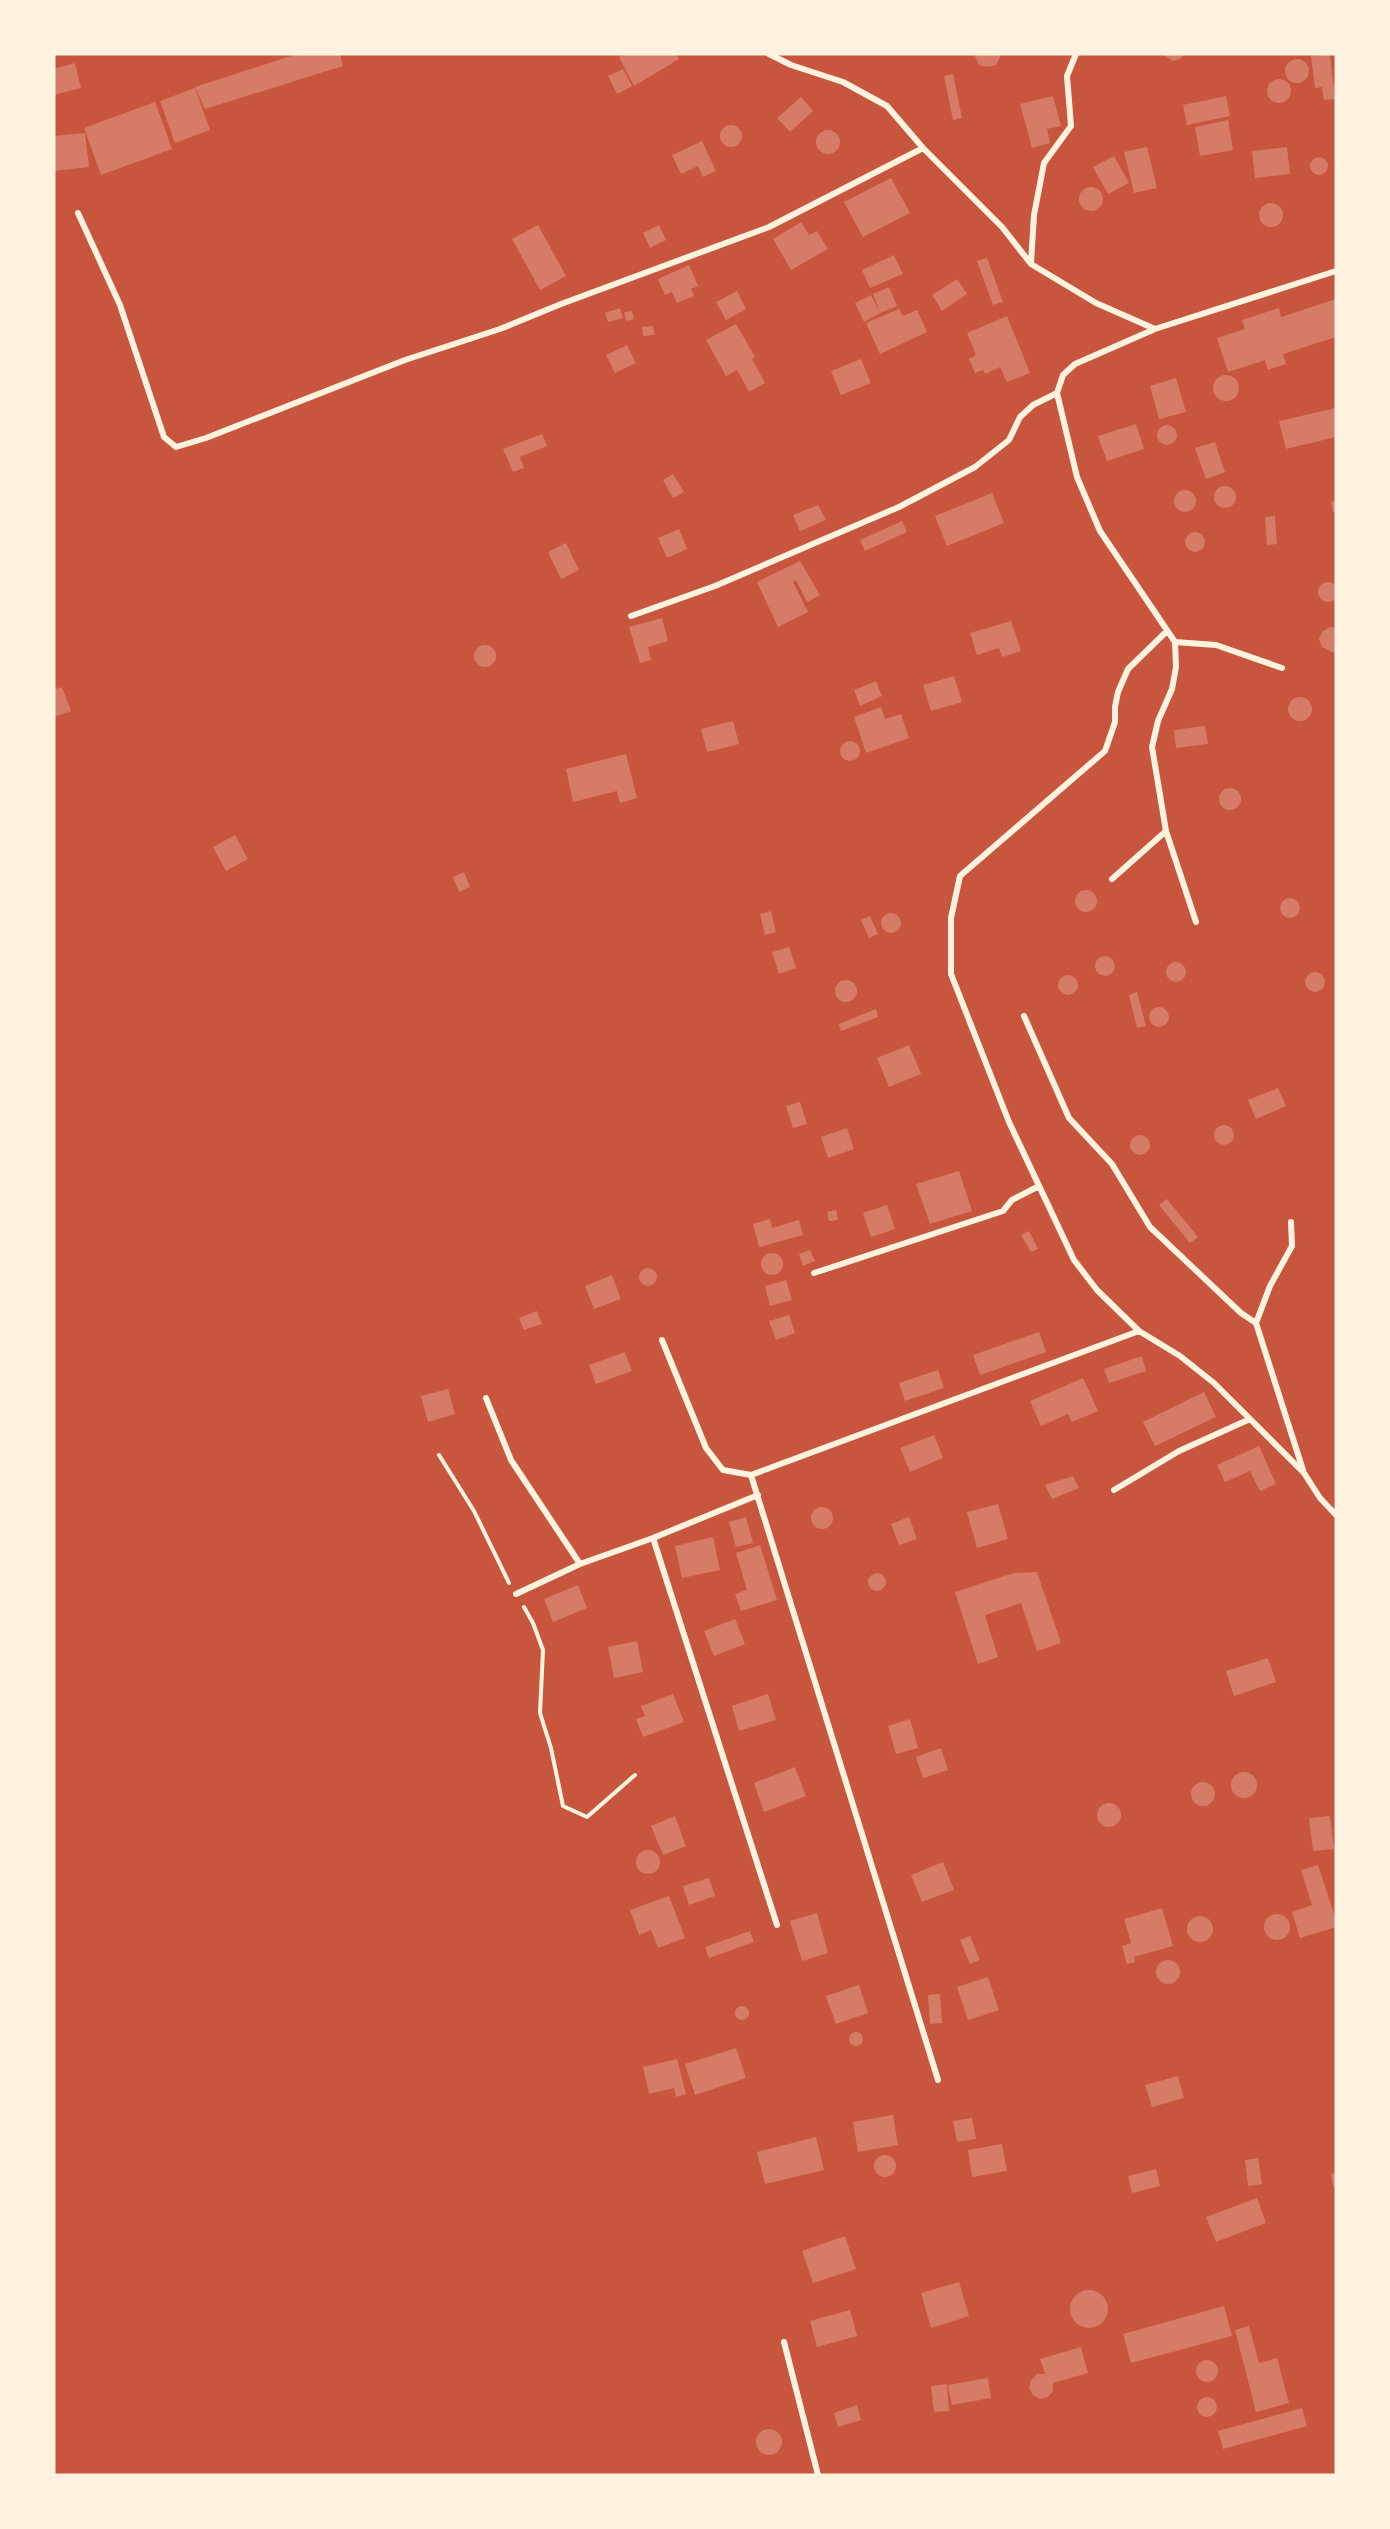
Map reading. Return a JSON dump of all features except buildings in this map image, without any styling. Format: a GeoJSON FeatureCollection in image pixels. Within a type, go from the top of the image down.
{"type":"FeatureCollection","features":[{"type":"Feature","properties":{"kind":"street"},"geometry":{"type":"LineString","coordinates":[[769,54],[791,65],[843,82],[887,106],[923,148],[1002,227],[1031,264],[1096,303],[1155,329]]}},
{"type":"Feature","properties":{"kind":"street"},"geometry":{"type":"LineString","coordinates":[[1031,264],[1034,215],[1044,163],[1071,126],[1067,76],[1076,54]]}},
{"type":"Feature","properties":{"kind":"street"},"geometry":{"type":"LineString","coordinates":[[78,213],[120,305],[164,437],[176,447],[206,438],[405,360],[500,329],[769,226],[923,148]]}},
{"type":"Feature","properties":{"kind":"street"},"geometry":{"type":"LineString","coordinates":[[1196,922],[1166,831],[1152,747],[1158,722],[1172,689],[1176,668],[1174,642],[1100,531],[1077,477],[1057,393],[1063,375],[1075,364],[1155,329],[1336,271]]}},
{"type":"Feature","properties":{"kind":"street"},"geometry":{"type":"LineString","coordinates":[[631,616],[715,586],[908,502],[975,467],[1009,441],[1020,417],[1033,405],[1057,393]]}},
{"type":"Feature","properties":{"kind":"street"},"geometry":{"type":"LineString","coordinates":[[1167,631],[1128,669],[1118,692],[1115,707],[1116,722],[1105,751],[960,876],[951,918],[951,974],[1009,1122],[1074,1260],[1097,1290],[1139,1331],[1180,1356],[1214,1383],[1304,1473],[1320,1498],[1336,1515]]}},
{"type":"Feature","properties":{"kind":"street"},"geometry":{"type":"LineString","coordinates":[[1174,642],[1216,645],[1282,669]]}},
{"type":"Feature","properties":{"kind":"street"},"geometry":{"type":"LineString","coordinates":[[1112,879],[1166,831]]}},
{"type":"Feature","properties":{"kind":"street"},"geometry":{"type":"LineString","coordinates":[[1024,1016],[1069,1118],[1112,1164],[1150,1227],[1241,1313],[1256,1323],[1304,1473]]}},
{"type":"Feature","properties":{"kind":"street"},"geometry":{"type":"LineString","coordinates":[[814,1273],[1003,1211],[1012,1200],[1039,1186]]}},
{"type":"Feature","properties":{"kind":"street"},"geometry":{"type":"LineString","coordinates":[[1256,1323],[1270,1286],[1292,1246],[1292,1222]]}},
{"type":"Feature","properties":{"kind":"street"},"geometry":{"type":"LineString","coordinates":[[662,1340],[705,1448],[723,1470],[752,1475],[1139,1331]]}},
{"type":"Feature","properties":{"kind":"street"},"geometry":{"type":"LineString","coordinates":[[486,1398],[511,1460],[580,1564]]}},
{"type":"Feature","properties":{"kind":"street"},"geometry":{"type":"LineString","coordinates":[[1114,1490],[1179,1451],[1250,1419]]}},
{"type":"Feature","properties":{"kind":"street"},"geometry":{"type":"LineString","coordinates":[[752,1475],[938,2080]]}},
{"type":"Feature","properties":{"kind":"street"},"geometry":{"type":"LineString","coordinates":[[516,1594],[580,1564],[653,1538],[758,1495]]}},
{"type":"Feature","properties":{"kind":"street"},"geometry":{"type":"LineString","coordinates":[[653,1538],[777,1925]]}},
{"type":"Feature","properties":{"kind":"street"},"geometry":{"type":"LineString","coordinates":[[784,2342],[819,2475]]}},
{"type":"Feature","properties":{"kind":"path"},"geometry":{"type":"LineString","coordinates":[[439,1455],[474,1511],[533,1623],[543,1650],[540,1713],[551,1748],[564,1806],[586,1816],[635,1775]]}}]}
